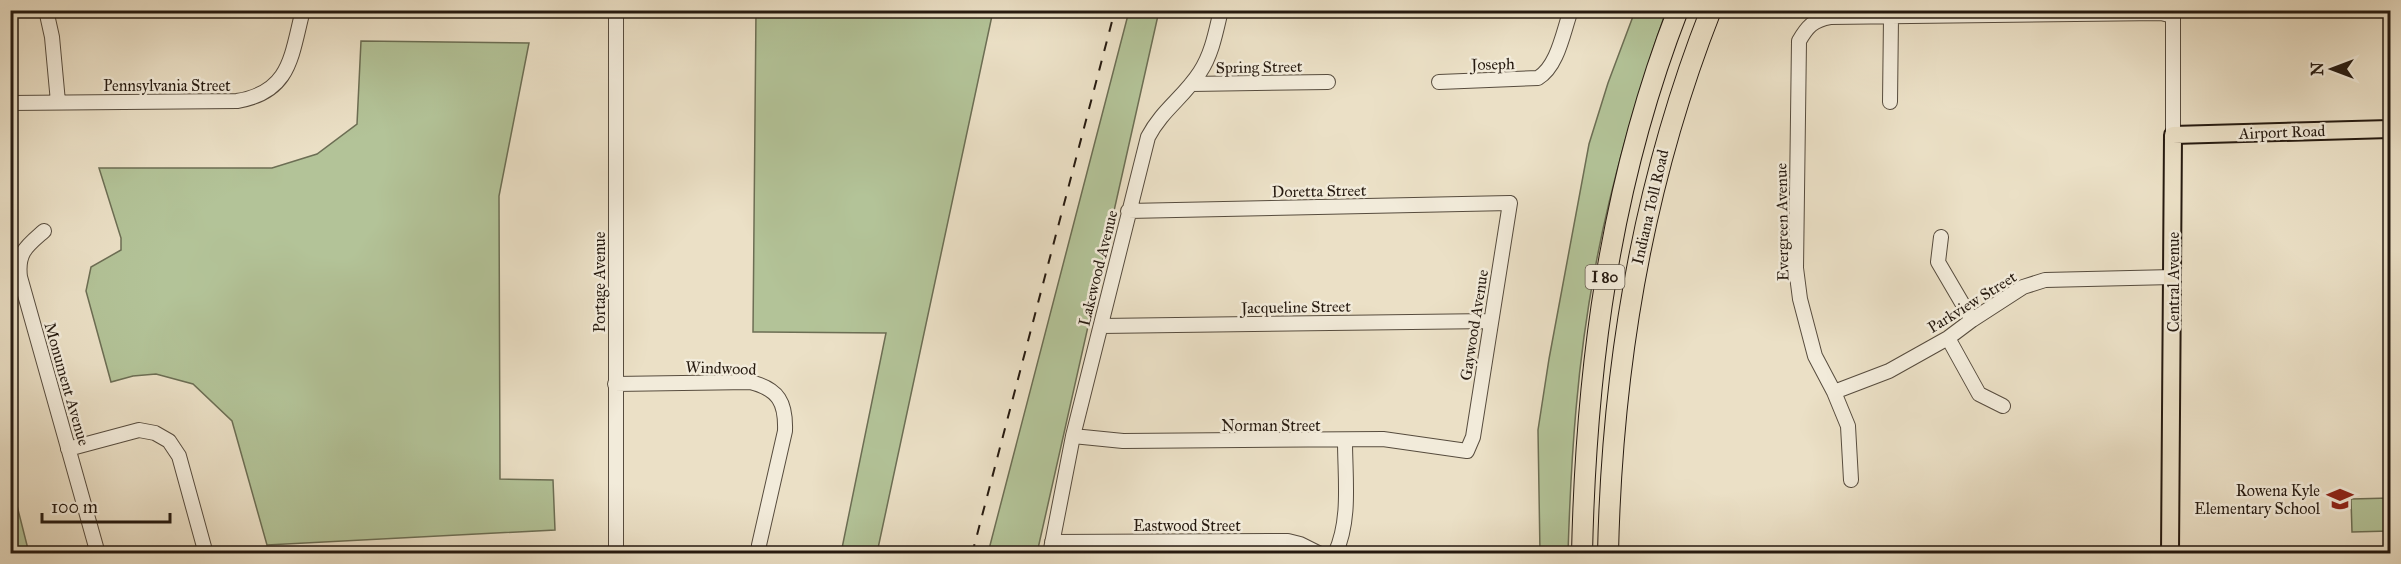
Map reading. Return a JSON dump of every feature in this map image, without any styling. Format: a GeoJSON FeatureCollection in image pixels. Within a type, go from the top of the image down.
{"type":"FeatureCollection","features":[{"type":"Feature","properties":{"kind":"highway","name":"Indiana Toll Road"},"geometry":{"type":"LineString","coordinates":[[1582,554],[1585,453],[1591,378],[1608,261],[1632,150],[1650,88],[1678,10]]}},
{"type":"Feature","properties":{"kind":"highway","name":"Indiana Toll Road"},"geometry":{"type":"LineString","coordinates":[[1608,554],[1611,456],[1618,381],[1636,262],[1662,154],[1711,10]]}},
{"type":"Feature","properties":{"kind":"main road","name":"Airport Road"},"geometry":{"type":"LineString","coordinates":[[2173,135],[2391,129]]}},
{"type":"Feature","properties":{"kind":"main road","name":"Central Avenue"},"geometry":{"type":"LineString","coordinates":[[2170,554],[2173,135]]}},
{"type":"Feature","properties":{"kind":"street"},"geometry":{"type":"LineString","coordinates":[[46,10],[52,37],[58,102]]}},
{"type":"Feature","properties":{"kind":"street","name":"Pennsylvania Street"},"geometry":{"type":"LineString","coordinates":[[10,103],[250,99],[265,93],[279,82],[289,61],[303,10]]}},
{"type":"Feature","properties":{"kind":"street","name":"Portage Avenue"},"geometry":{"type":"LineString","coordinates":[[616,10],[616,554]]}},
{"type":"Feature","properties":{"kind":"street","name":"Lakewood Avenue"},"geometry":{"type":"LineString","coordinates":[[1051,548],[1073,436],[1148,137],[1157,120],[1191,84],[1209,55],[1221,10]]}},
{"type":"Feature","properties":{"kind":"street","name":"Joseph"},"geometry":{"type":"LineString","coordinates":[[1439,82],[1530,80],[1545,74],[1551,65],[1571,10]]}},
{"type":"Feature","properties":{"kind":"street"},"geometry":{"type":"LineString","coordinates":[[1890,102],[1891,17],[2173,13]]}},
{"type":"Feature","properties":{"kind":"street","name":"Central Avenue"},"geometry":{"type":"LineString","coordinates":[[2173,13],[2173,135]]}},
{"type":"Feature","properties":{"kind":"street","name":"Evergreen Avenue"},"geometry":{"type":"LineString","coordinates":[[1851,480],[1850,437],[1844,412],[1815,356],[1800,299],[1796,268],[1798,41],[1806,28],[1817,19],[1891,17]]}},
{"type":"Feature","properties":{"kind":"street","name":"Spring Street"},"geometry":{"type":"LineString","coordinates":[[1191,84],[1328,82]]}},
{"type":"Feature","properties":{"kind":"street","name":"Doretta Street"},"geometry":{"type":"LineString","coordinates":[[1128,211],[1510,203]]}},
{"type":"Feature","properties":{"kind":"street","name":"Gaywood Avenue"},"geometry":{"type":"LineString","coordinates":[[1467,451],[1473,437],[1510,203]]}},
{"type":"Feature","properties":{"kind":"street","name":"Monument Avenue"},"geometry":{"type":"LineString","coordinates":[[44,231],[24,250],[19,266],[98,554]]}},
{"type":"Feature","properties":{"kind":"street"},"geometry":{"type":"LineString","coordinates":[[1941,237],[1938,262],[1972,320]]}},
{"type":"Feature","properties":{"kind":"street","name":"Parkview Street"},"geometry":{"type":"LineString","coordinates":[[1834,392],[1889,371],[1948,338],[2023,287],[2045,280],[2173,277]]}},
{"type":"Feature","properties":{"kind":"street","name":"Jacqueline Street"},"geometry":{"type":"LineString","coordinates":[[1101,326],[1491,321]]}},
{"type":"Feature","properties":{"kind":"street"},"geometry":{"type":"LineString","coordinates":[[1948,338],[1979,394],[2003,406]]}},
{"type":"Feature","properties":{"kind":"street","name":"Windwood"},"geometry":{"type":"LineString","coordinates":[[615,384],[750,382],[763,385],[774,392],[782,402],[786,415],[759,545]]}},
{"type":"Feature","properties":{"kind":"street"},"geometry":{"type":"LineString","coordinates":[[68,449],[139,430],[155,432],[169,441],[179,456],[206,554]]}},
{"type":"Feature","properties":{"kind":"street","name":"Norman Street"},"geometry":{"type":"LineString","coordinates":[[1073,436],[1123,441],[1383,440],[1467,451]]}},
{"type":"Feature","properties":{"kind":"street"},"geometry":{"type":"LineString","coordinates":[[1335,554],[1343,534],[1345,520],[1345,441]]}},
{"type":"Feature","properties":{"kind":"street","name":"Eastwood Street"},"geometry":{"type":"LineString","coordinates":[[1051,548],[1288,541],[1320,554]]}},
{"type":"Feature","properties":{"kind":"green space"},"geometry":{"type":"Polygon","coordinates":[[[756,11],[993,11],[877,553],[841,553],[886,333],[753,332],[756,11]]]}},
{"type":"Feature","properties":{"kind":"green space"},"geometry":{"type":"Polygon","coordinates":[[[1129,11],[1159,11],[1037,553],[988,553],[1129,11]]]}},
{"type":"Feature","properties":{"kind":"green space"},"geometry":{"type":"Polygon","coordinates":[[[1635,11],[1666,11],[1626,138],[1595,269],[1576,411],[1568,553],[1540,553],[1538,430],[1549,359],[1589,144],[1608,83],[1635,11]]]}},
{"type":"Feature","properties":{"kind":"green space"},"geometry":{"type":"Polygon","coordinates":[[[361,41],[529,43],[499,196],[500,479],[553,480],[555,530],[267,545],[232,421],[193,384],[156,374],[133,376],[111,382],[86,291],[91,267],[121,250],[121,238],[99,168],[272,168],[317,154],[357,124],[361,41]]]}},
{"type":"Feature","properties":{"kind":"green space"},"geometry":{"type":"Polygon","coordinates":[[[11,482],[29,553],[11,553],[11,482]]]}},
{"type":"Feature","properties":{"kind":"green space"},"geometry":{"type":"Polygon","coordinates":[[[2390,498],[2390,531],[2352,532],[2351,499],[2390,498]]]}},
{"type":"Feature","properties":{"kind":"railway"},"geometry":{"type":"LineString","coordinates":[[972,554],[1115,10]]}},
{"type":"Feature","properties":{"kind":"place","name":"Rowena Kyle Elementary School"},"geometry":{"type":"Point","coordinates":[2340,499]}}]}
